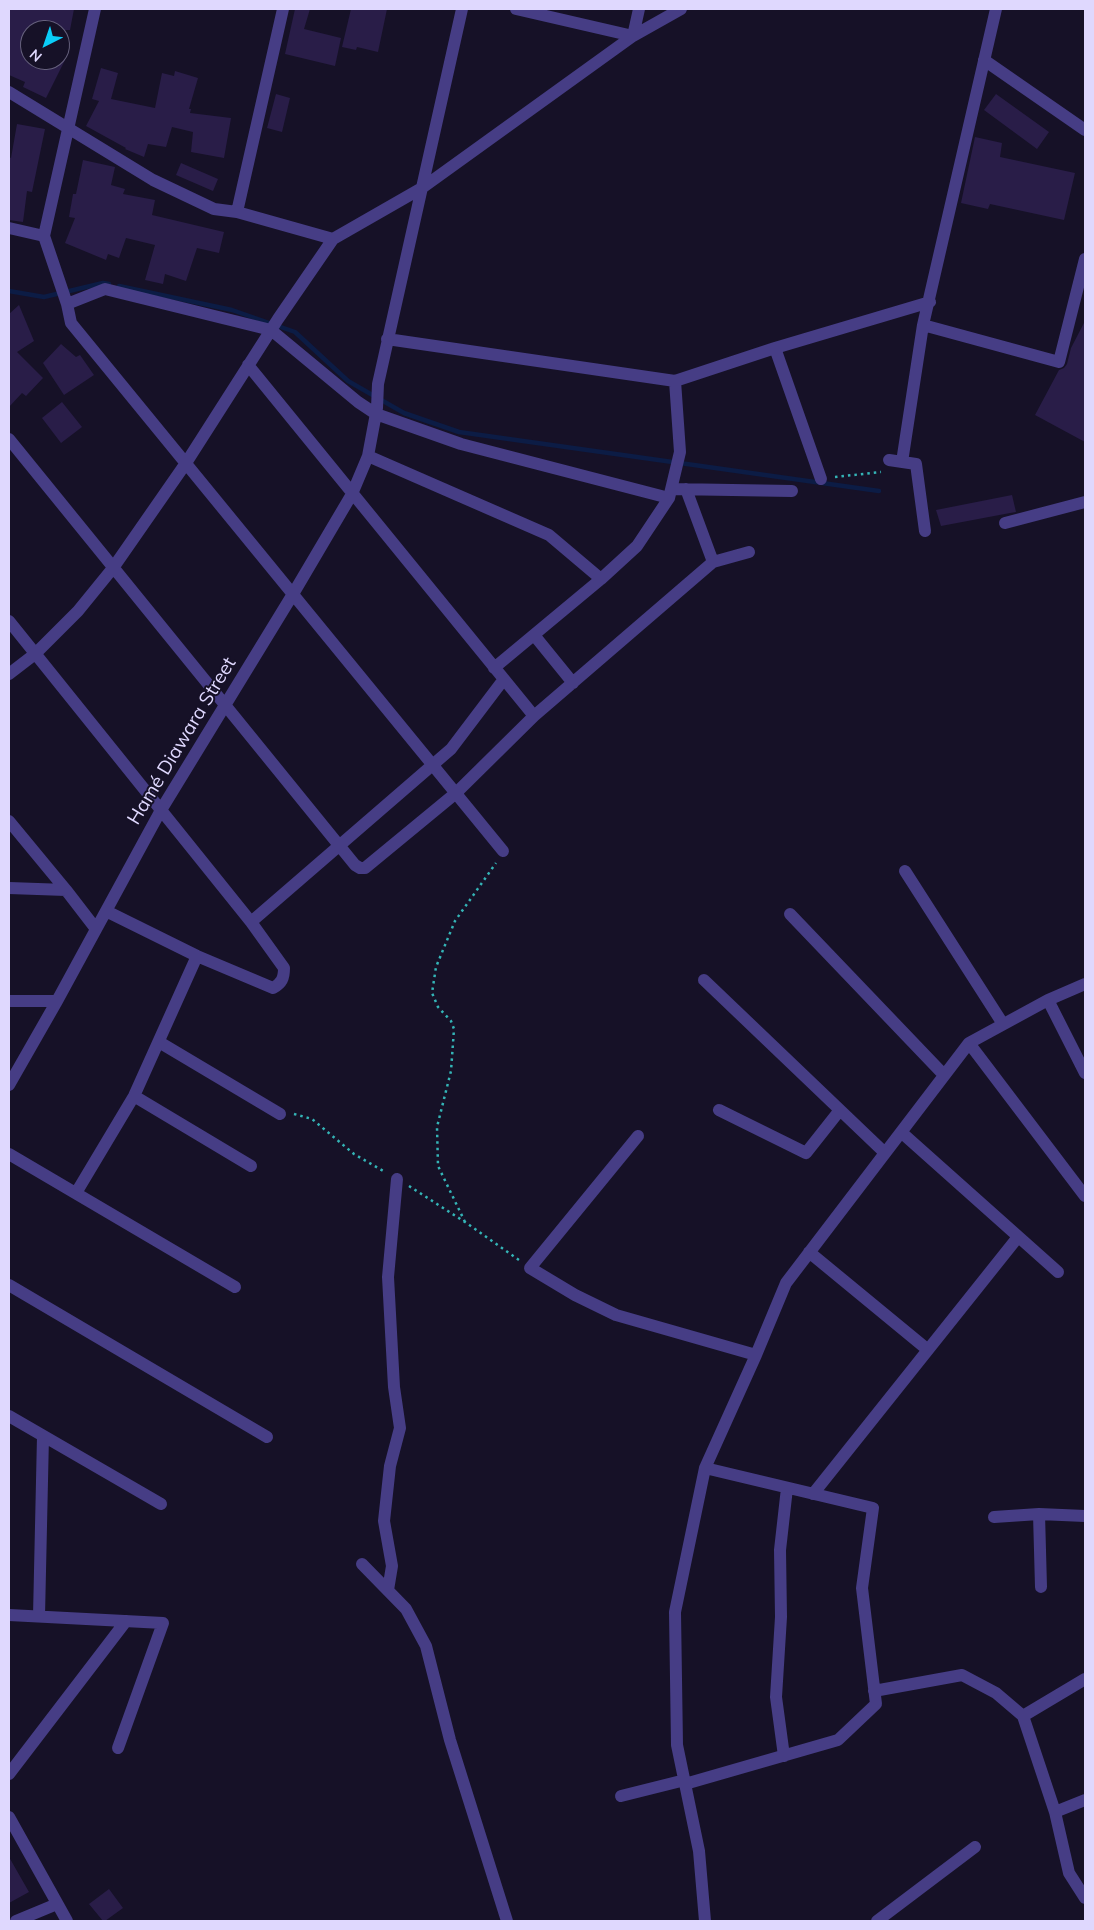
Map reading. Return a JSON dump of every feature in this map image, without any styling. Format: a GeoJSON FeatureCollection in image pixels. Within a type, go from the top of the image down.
{"type":"FeatureCollection","features":[{"type":"Feature","properties":{"kind":"street"},"geometry":{"type":"LineString","coordinates":[[95,9],[44,236],[61,285],[71,322],[503,852]]}},
{"type":"Feature","properties":{"kind":"street"},"geometry":{"type":"LineString","coordinates":[[237,212],[283,9]]}},
{"type":"Feature","properties":{"kind":"street","name":"Hamé Diawara Street"},"geometry":{"type":"LineString","coordinates":[[9,1085],[161,810],[352,494],[368,456],[377,411],[378,384],[387,340],[462,9]]}},
{"type":"Feature","properties":{"kind":"street"},"geometry":{"type":"LineString","coordinates":[[516,9],[633,36]]}},
{"type":"Feature","properties":{"kind":"street"},"geometry":{"type":"LineString","coordinates":[[633,36],[639,9]]}},
{"type":"Feature","properties":{"kind":"street"},"geometry":{"type":"LineString","coordinates":[[9,674],[35,654],[78,611],[114,568],[186,463],[278,319],[333,239],[422,188],[633,36],[681,9]]}},
{"type":"Feature","properties":{"kind":"street"},"geometry":{"type":"LineString","coordinates":[[925,530],[916,464],[896,461],[923,325],[930,302],[996,9]]}},
{"type":"Feature","properties":{"kind":"street"},"geometry":{"type":"LineString","coordinates":[[984,60],[1085,130]]}},
{"type":"Feature","properties":{"kind":"street"},"geometry":{"type":"LineString","coordinates":[[9,92],[153,180],[214,209],[237,212],[333,239]]}},
{"type":"Feature","properties":{"kind":"street"},"geometry":{"type":"LineString","coordinates":[[9,228],[44,236]]}},
{"type":"Feature","properties":{"kind":"street"},"geometry":{"type":"LineString","coordinates":[[923,325],[1059,362],[1085,259]]}},
{"type":"Feature","properties":{"kind":"street"},"geometry":{"type":"LineString","coordinates":[[66,301],[104,289],[271,330],[358,402],[461,444],[671,494],[686,489],[792,491]]}},
{"type":"Feature","properties":{"kind":"street"},"geometry":{"type":"LineString","coordinates":[[387,340],[675,381],[775,348],[930,302]]}},
{"type":"Feature","properties":{"kind":"street"},"geometry":{"type":"LineString","coordinates":[[775,348],[820,479]]}},
{"type":"Feature","properties":{"kind":"street"},"geometry":{"type":"LineString","coordinates":[[248,365],[534,716]]}},
{"type":"Feature","properties":{"kind":"street"},"geometry":{"type":"LineString","coordinates":[[494,668],[601,579],[636,546],[671,494],[680,452],[675,381]]}},
{"type":"Feature","properties":{"kind":"street"},"geometry":{"type":"LineString","coordinates":[[9,439],[340,846],[360,868],[365,868],[456,793],[534,716],[713,562],[749,552]]}},
{"type":"Feature","properties":{"kind":"street"},"geometry":{"type":"LineString","coordinates":[[368,456],[549,535],[601,579]]}},
{"type":"Feature","properties":{"kind":"street"},"geometry":{"type":"LineString","coordinates":[[686,489],[713,562]]}},
{"type":"Feature","properties":{"kind":"street"},"geometry":{"type":"LineString","coordinates":[[1005,523],[1085,502]]}},
{"type":"Feature","properties":{"kind":"street"},"geometry":{"type":"LineString","coordinates":[[9,621],[251,922],[284,968],[284,976],[280,984],[273,988],[197,956],[106,911]]}},
{"type":"Feature","properties":{"kind":"street"},"geometry":{"type":"LineString","coordinates":[[534,635],[573,683]]}},
{"type":"Feature","properties":{"kind":"street"},"geometry":{"type":"LineString","coordinates":[[251,922],[451,749],[504,679]]}},
{"type":"Feature","properties":{"kind":"street"},"geometry":{"type":"LineString","coordinates":[[10,824],[96,928]]}},
{"type":"Feature","properties":{"kind":"street"},"geometry":{"type":"LineString","coordinates":[[905,872],[1003,1024]]}},
{"type":"Feature","properties":{"kind":"street"},"geometry":{"type":"LineString","coordinates":[[9,888],[66,890]]}},
{"type":"Feature","properties":{"kind":"street"},"geometry":{"type":"LineString","coordinates":[[790,914],[944,1075]]}},
{"type":"Feature","properties":{"kind":"street"},"geometry":{"type":"LineString","coordinates":[[76,1193],[134,1096],[197,956]]}},
{"type":"Feature","properties":{"kind":"street"},"geometry":{"type":"LineString","coordinates":[[704,980],[885,1152]]}},
{"type":"Feature","properties":{"kind":"street"},"geometry":{"type":"LineString","coordinates":[[705,1921],[699,1851],[677,1746],[674,1612],[705,1468],[786,1283],[969,1043],[1048,1000],[1085,984]]}},
{"type":"Feature","properties":{"kind":"street"},"geometry":{"type":"LineString","coordinates":[[9,1001],[57,1000]]}},
{"type":"Feature","properties":{"kind":"street"},"geometry":{"type":"LineString","coordinates":[[1048,1000],[1084,1068]]}},
{"type":"Feature","properties":{"kind":"street"},"geometry":{"type":"LineString","coordinates":[[159,1042],[280,1114]]}},
{"type":"Feature","properties":{"kind":"street"},"geometry":{"type":"LineString","coordinates":[[969,1043],[1085,1196]]}},
{"type":"Feature","properties":{"kind":"street"},"geometry":{"type":"LineString","coordinates":[[134,1096],[251,1166]]}},
{"type":"Feature","properties":{"kind":"street"},"geometry":{"type":"LineString","coordinates":[[719,1110],[806,1153],[840,1110]]}},
{"type":"Feature","properties":{"kind":"street"},"geometry":{"type":"LineString","coordinates":[[901,1132],[1058,1272]]}},
{"type":"Feature","properties":{"kind":"street"},"geometry":{"type":"LineString","coordinates":[[638,1136],[530,1268],[575,1295],[616,1315],[756,1355]]}},
{"type":"Feature","properties":{"kind":"street"},"geometry":{"type":"LineString","coordinates":[[9,1154],[235,1287]]}},
{"type":"Feature","properties":{"kind":"street"},"geometry":{"type":"LineString","coordinates":[[388,1590],[392,1566],[384,1521],[390,1466],[400,1428],[394,1387],[388,1277],[397,1179]]}},
{"type":"Feature","properties":{"kind":"street"},"geometry":{"type":"LineString","coordinates":[[813,1494],[1018,1237]]}},
{"type":"Feature","properties":{"kind":"street"},"geometry":{"type":"LineString","coordinates":[[809,1252],[928,1350]]}},
{"type":"Feature","properties":{"kind":"street"},"geometry":{"type":"LineString","coordinates":[[9,1285],[267,1437]]}},
{"type":"Feature","properties":{"kind":"street"},"geometry":{"type":"LineString","coordinates":[[9,1416],[161,1504]]}},
{"type":"Feature","properties":{"kind":"street"},"geometry":{"type":"LineString","coordinates":[[39,1616],[43,1436]]}},
{"type":"Feature","properties":{"kind":"street"},"geometry":{"type":"LineString","coordinates":[[621,1796],[685,1782],[838,1740],[876,1704],[862,1588],[873,1508],[705,1468]]}},
{"type":"Feature","properties":{"kind":"street"},"geometry":{"type":"LineString","coordinates":[[784,1756],[776,1697],[781,1617],[780,1550],[788,1488]]}},
{"type":"Feature","properties":{"kind":"street"},"geometry":{"type":"LineString","coordinates":[[994,1517],[1039,1514],[1085,1516]]}},
{"type":"Feature","properties":{"kind":"street"},"geometry":{"type":"LineString","coordinates":[[1039,1514],[1041,1587]]}},
{"type":"Feature","properties":{"kind":"street"},"geometry":{"type":"LineString","coordinates":[[362,1564],[406,1609],[426,1646],[450,1740],[507,1921]]}},
{"type":"Feature","properties":{"kind":"street"},"geometry":{"type":"LineString","coordinates":[[9,1615],[163,1623],[118,1748]]}},
{"type":"Feature","properties":{"kind":"street"},"geometry":{"type":"LineString","coordinates":[[9,1774],[126,1621]]}},
{"type":"Feature","properties":{"kind":"street"},"geometry":{"type":"LineString","coordinates":[[874,1691],[962,1676],[996,1694],[1023,1716],[1055,1812],[1069,1873],[1085,1898]]}},
{"type":"Feature","properties":{"kind":"street"},"geometry":{"type":"LineString","coordinates":[[1023,1716],[1085,1679]]}},
{"type":"Feature","properties":{"kind":"street"},"geometry":{"type":"LineString","coordinates":[[1055,1812],[1085,1800]]}},
{"type":"Feature","properties":{"kind":"street"},"geometry":{"type":"LineString","coordinates":[[9,1817],[67,1921]]}},
{"type":"Feature","properties":{"kind":"street"},"geometry":{"type":"LineString","coordinates":[[877,1921],[976,1847]]}},
{"type":"Feature","properties":{"kind":"street"},"geometry":{"type":"LineString","coordinates":[[16,1921],[57,1904]]}},
{"type":"Feature","properties":{"kind":"path"},"geometry":{"type":"LineString","coordinates":[[820,479],[886,472],[896,461]]}},
{"type":"Feature","properties":{"kind":"path"},"geometry":{"type":"LineString","coordinates":[[465,1222],[438,1166],[437,1127],[451,1071],[454,1029],[452,1020],[438,1006],[432,992],[436,967],[455,921],[503,852]]}},
{"type":"Feature","properties":{"kind":"building"},"geometry":{"type":"Polygon","coordinates":[[[9,9],[74,9],[70,30],[70,20],[20,20],[20,70],[60,70],[46,98],[23,87],[25,82],[9,75],[9,9]]]}},
{"type":"Feature","properties":{"kind":"building"},"geometry":{"type":"Polygon","coordinates":[[[295,9],[310,9],[304,29],[341,38],[335,66],[285,54],[295,9]]]}},
{"type":"Feature","properties":{"kind":"building"},"geometry":{"type":"Polygon","coordinates":[[[351,9],[387,9],[378,52],[357,47],[356,50],[342,47],[351,9]]]}},
{"type":"Feature","properties":{"kind":"building"},"geometry":{"type":"Polygon","coordinates":[[[101,68],[118,73],[111,99],[155,108],[162,73],[174,76],[175,71],[198,78],[189,109],[191,109],[190,113],[231,118],[224,158],[191,152],[193,132],[172,127],[166,147],[148,144],[144,157],[125,149],[86,126],[99,101],[92,99],[101,68]]]}},
{"type":"Feature","properties":{"kind":"building"},"geometry":{"type":"Polygon","coordinates":[[[276,94],[290,98],[282,132],[267,128],[276,94]]]}},
{"type":"Feature","properties":{"kind":"building"},"geometry":{"type":"Polygon","coordinates":[[[996,94],[1049,132],[1037,149],[984,110],[996,94]]]}},
{"type":"Feature","properties":{"kind":"building"},"geometry":{"type":"Polygon","coordinates":[[[17,124],[45,129],[32,192],[27,191],[23,222],[9,220],[9,157],[11,158],[17,124]]]}},
{"type":"Feature","properties":{"kind":"building"},"geometry":{"type":"Polygon","coordinates":[[[975,137],[1002,143],[1000,157],[1075,173],[1064,220],[990,204],[988,209],[961,203],[975,137]]]}},
{"type":"Feature","properties":{"kind":"building"},"geometry":{"type":"Polygon","coordinates":[[[83,160],[115,167],[111,185],[125,189],[123,194],[155,200],[152,215],[224,232],[219,253],[197,248],[186,281],[165,274],[163,284],[145,280],[155,245],[126,238],[119,258],[108,254],[106,260],[65,243],[75,218],[69,217],[73,194],[76,194],[83,160]]]}},
{"type":"Feature","properties":{"kind":"building"},"geometry":{"type":"Polygon","coordinates":[[[181,163],[218,179],[213,191],[176,175],[181,163]]]}},
{"type":"Feature","properties":{"kind":"building"},"geometry":{"type":"Polygon","coordinates":[[[19,305],[34,341],[17,352],[43,378],[26,396],[22,393],[9,407],[9,314],[19,305]]]}},
{"type":"Feature","properties":{"kind":"building"},"geometry":{"type":"Polygon","coordinates":[[[1085,321],[1085,442],[1035,415],[1059,370],[1067,364],[1071,348],[1085,321]]]}},
{"type":"Feature","properties":{"kind":"building"},"geometry":{"type":"Polygon","coordinates":[[[61,344],[76,357],[80,355],[94,375],[64,395],[43,363],[61,344]]]}},
{"type":"Feature","properties":{"kind":"building"},"geometry":{"type":"Polygon","coordinates":[[[62,402],[82,427],[61,443],[42,418],[62,402]]]}},
{"type":"Feature","properties":{"kind":"building"},"geometry":{"type":"Polygon","coordinates":[[[1012,495],[1016,512],[941,526],[936,510],[1012,495]]]}},
{"type":"Feature","properties":{"kind":"building"},"geometry":{"type":"Polygon","coordinates":[[[9,1857],[29,1892],[9,1903],[9,1857]]]}},
{"type":"Feature","properties":{"kind":"building"},"geometry":{"type":"Polygon","coordinates":[[[109,1889],[123,1908],[103,1921],[89,1904],[109,1889]]]}},
{"type":"Feature","properties":{"kind":"waterway"},"geometry":{"type":"LineString","coordinates":[[9,291],[44,297],[103,283],[109,284]]}},
{"type":"Feature","properties":{"kind":"waterway"},"geometry":{"type":"LineString","coordinates":[[119,286],[232,310],[295,332],[348,381],[404,413],[459,432],[879,491]]}}]}
